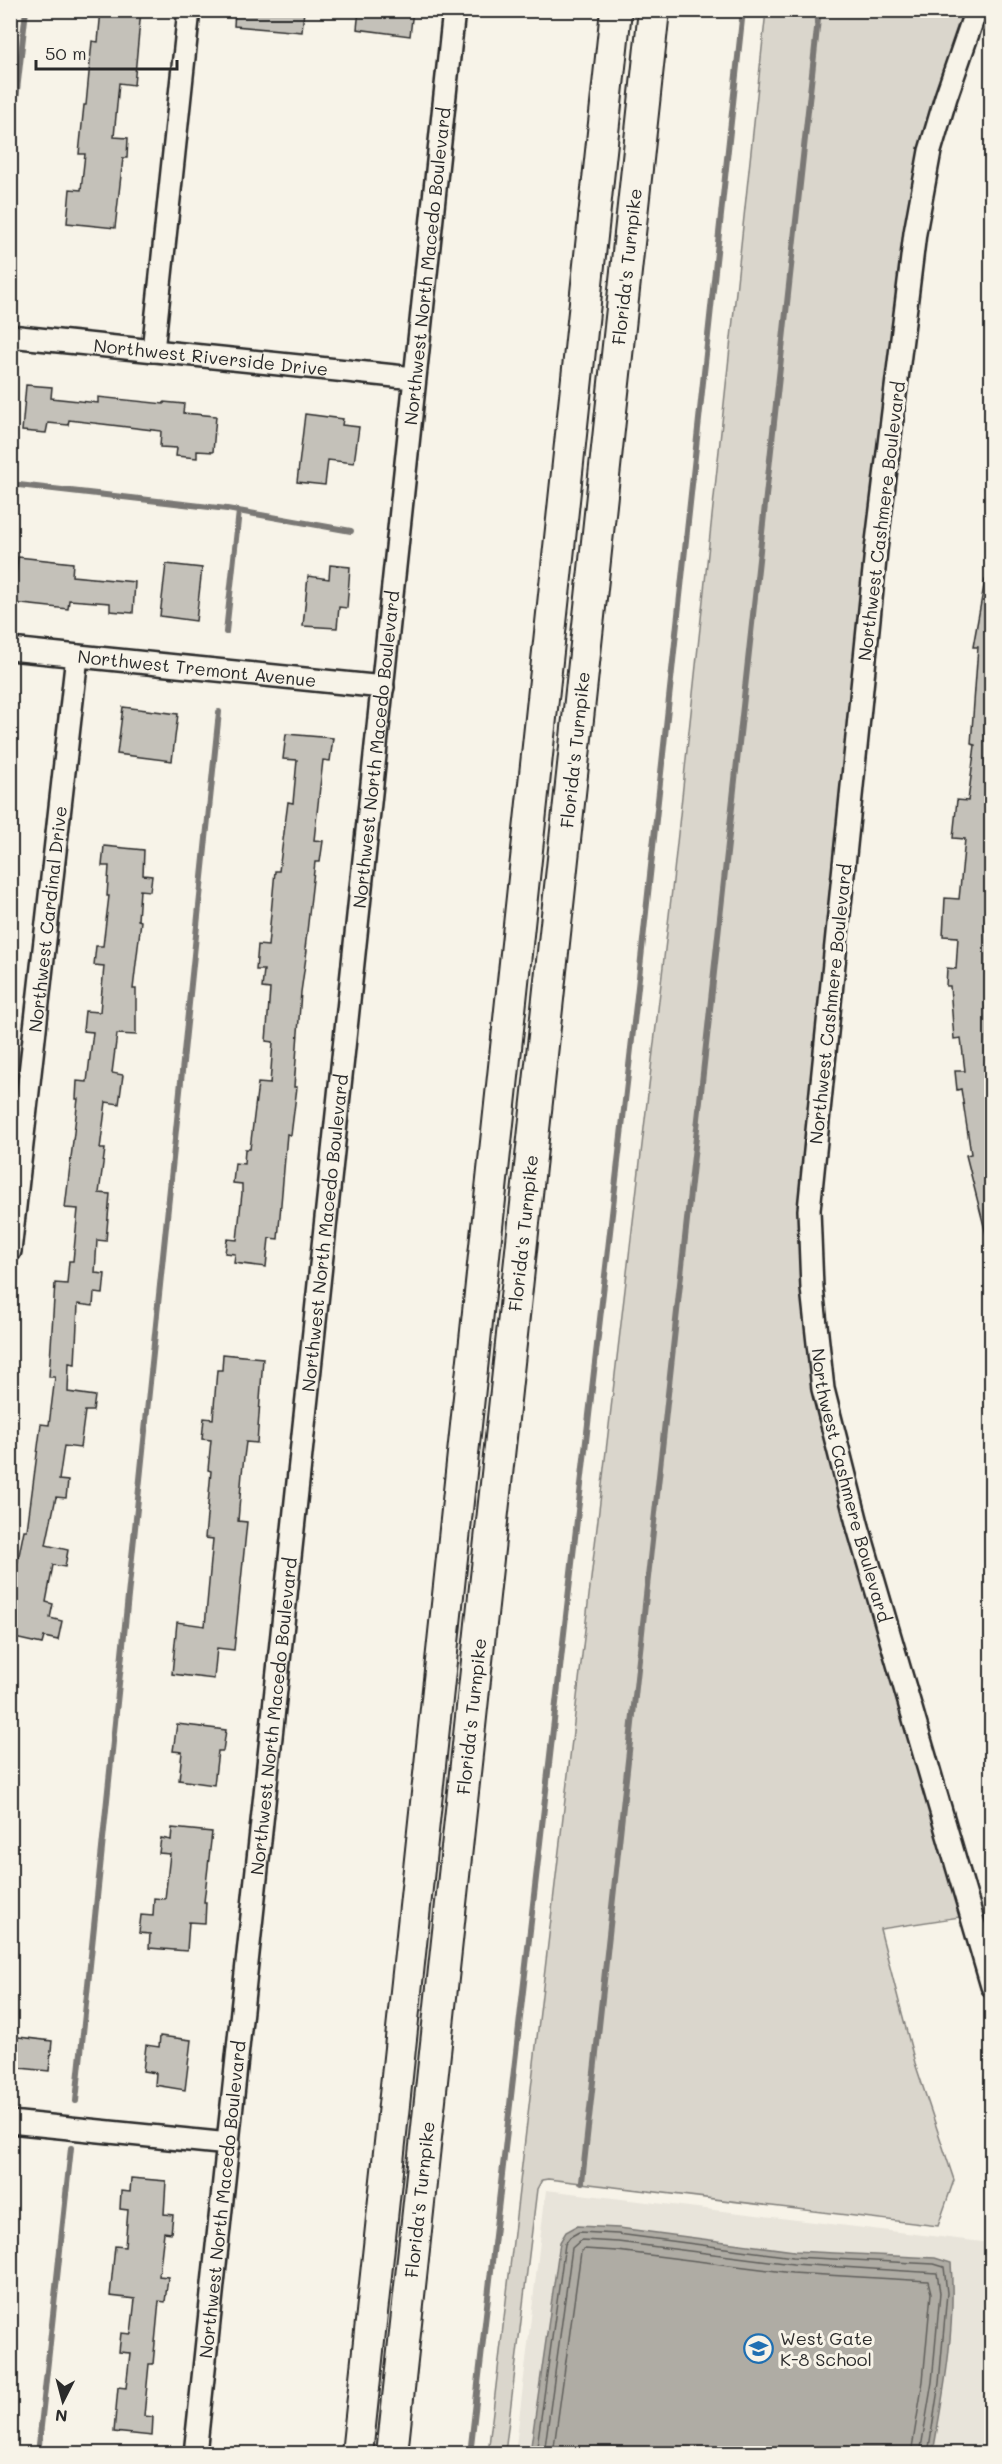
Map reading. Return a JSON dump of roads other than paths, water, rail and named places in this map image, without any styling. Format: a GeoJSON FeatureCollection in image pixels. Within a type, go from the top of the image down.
{"type":"FeatureCollection","features":[{"type":"Feature","properties":{"kind":"highway","name":"Florida's Turnpike"},"geometry":{"type":"LineString","coordinates":[[357,2454],[616,10]]}},
{"type":"Feature","properties":{"kind":"highway","name":"Florida's Turnpike"},"geometry":{"type":"LineString","coordinates":[[392,2454],[654,10]]}},
{"type":"Feature","properties":{"kind":"street"},"geometry":{"type":"LineString","coordinates":[[153,351],[189,10]]}},
{"type":"Feature","properties":{"kind":"street","name":"Northwest North Macedo Boulevard"},"geometry":{"type":"LineString","coordinates":[[195,2454],[454,10]]}},
{"type":"Feature","properties":{"kind":"street","name":"Northwest Cashmere Boulevard"},"geometry":{"type":"LineString","coordinates":[[976,10],[945,97],[930,151],[915,233],[876,550],[809,1210],[812,1288],[823,1389],[858,1527],[986,1951],[991,1986]]}},
{"type":"Feature","properties":{"kind":"street","name":"Northwest Riverside Drive"},"geometry":{"type":"LineString","coordinates":[[10,336],[414,378]]}},
{"type":"Feature","properties":{"kind":"street","name":"Northwest Tremont Avenue"},"geometry":{"type":"LineString","coordinates":[[10,649],[383,687]]}},
{"type":"Feature","properties":{"kind":"street","name":"Northwest Cardinal Drive"},"geometry":{"type":"LineString","coordinates":[[10,1251],[77,656]]}},
{"type":"Feature","properties":{"kind":"street"},"geometry":{"type":"LineString","coordinates":[[420,1872],[454,1875]]}},
{"type":"Feature","properties":{"kind":"street"},"geometry":{"type":"LineString","coordinates":[[10,2122],[229,2144]]}},
{"type":"Feature","properties":{"kind":"water","name":"West Gate K-8 School"},"geometry":{"type":"Polygon","coordinates":[[[577,2226],[619,2228],[794,2251],[935,2258],[951,2263],[950,2335],[945,2383],[933,2453],[530,2453],[560,2242],[566,2232],[577,2226]]]}},
{"type":"Feature","properties":{"kind":"waterway"},"geometry":{"type":"LineString","coordinates":[[10,153],[26,10]]}},
{"type":"Feature","properties":{"kind":"waterway"},"geometry":{"type":"LineString","coordinates":[[470,2454],[637,996],[743,10]]}},
{"type":"Feature","properties":{"kind":"waterway"},"geometry":{"type":"LineString","coordinates":[[582,2182],[819,10]]}},
{"type":"Feature","properties":{"kind":"waterway"},"geometry":{"type":"LineString","coordinates":[[10,484],[227,509],[351,531]]}},
{"type":"Feature","properties":{"kind":"waterway"},"geometry":{"type":"LineString","coordinates":[[226,632],[239,511]]}},
{"type":"Feature","properties":{"kind":"waterway"},"geometry":{"type":"LineString","coordinates":[[76,2101],[219,712]]}},
{"type":"Feature","properties":{"kind":"waterway"},"geometry":{"type":"LineString","coordinates":[[38,2454],[71,2148]]}},
{"type":"Feature","properties":{"kind":"place","name":"West Gate K-8 School"},"geometry":{"type":"Point","coordinates":[759,2348]}}]}
